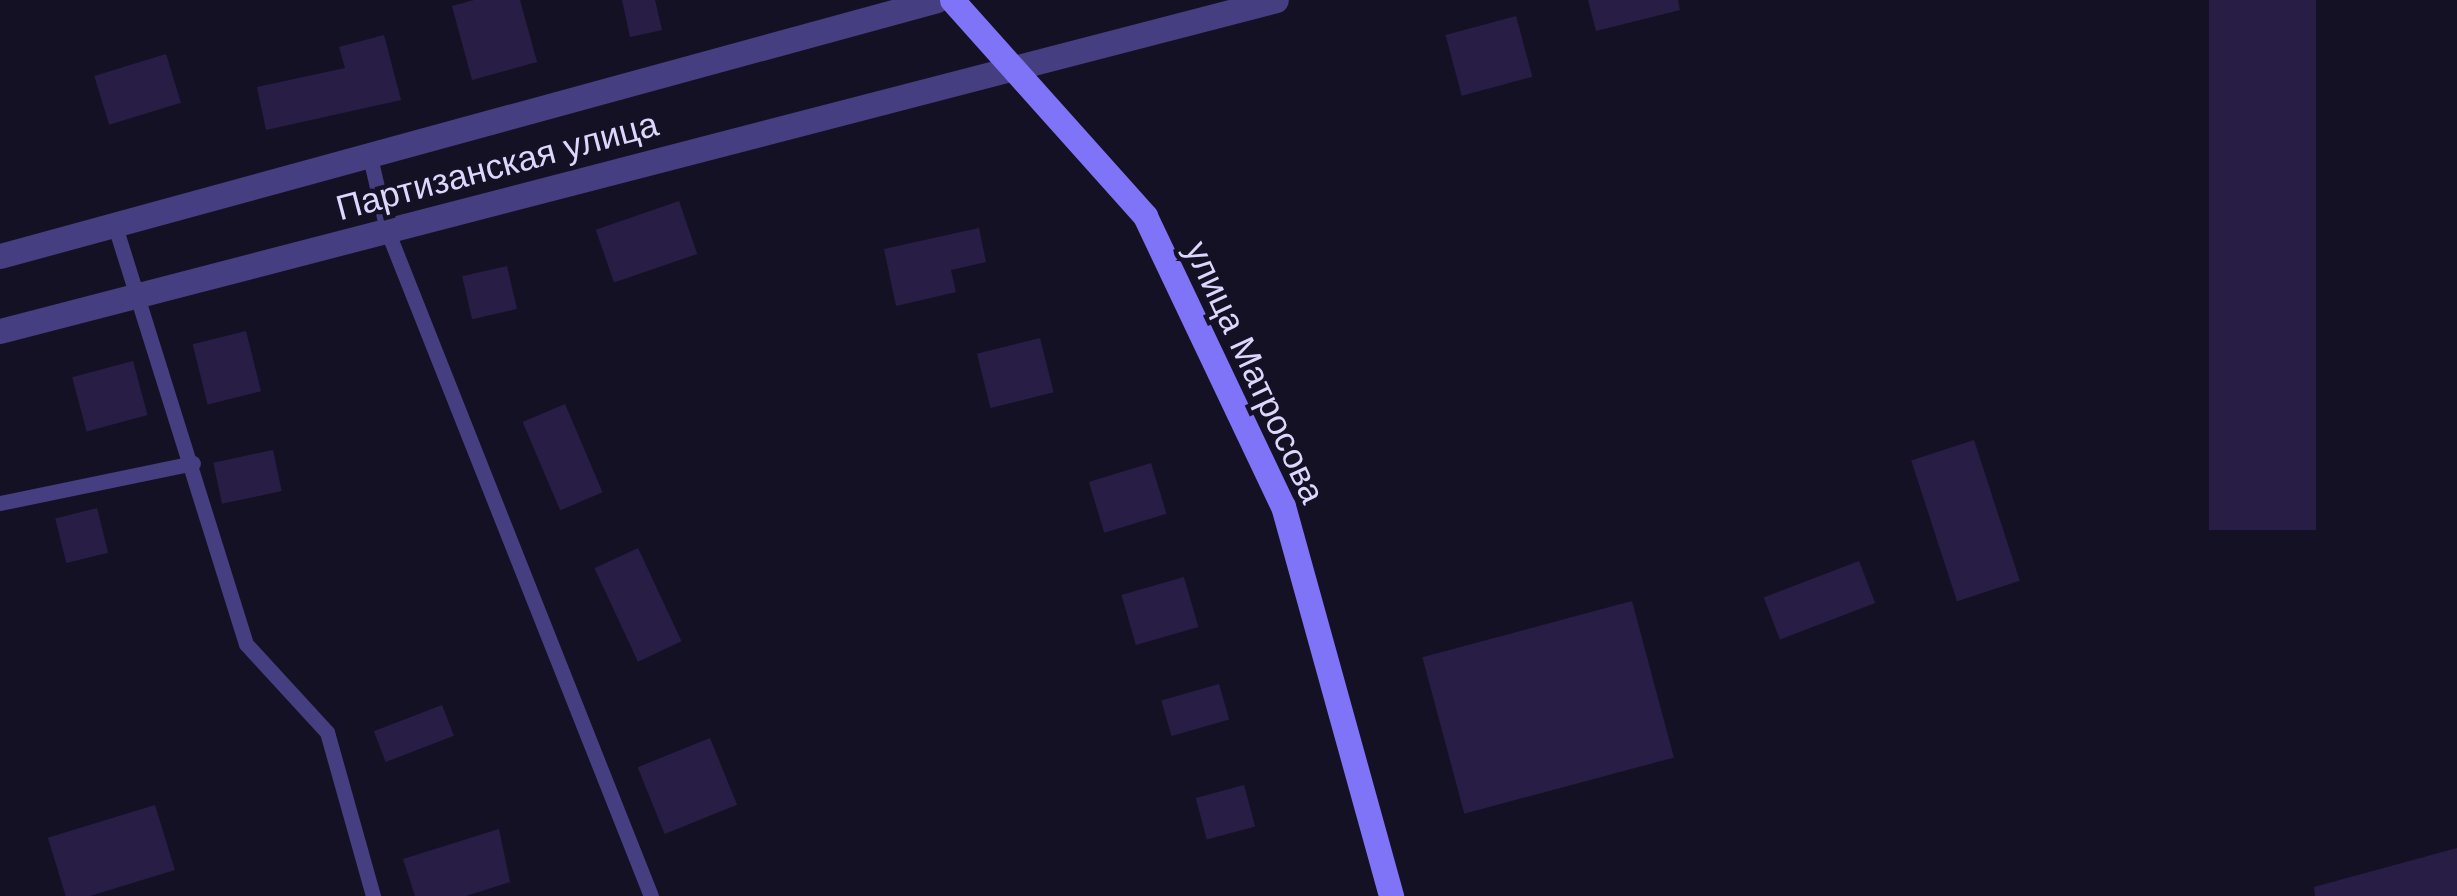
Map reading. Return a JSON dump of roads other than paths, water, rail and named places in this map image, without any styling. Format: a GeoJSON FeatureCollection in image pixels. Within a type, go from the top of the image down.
{"type":"FeatureCollection","features":[{"type":"Feature","properties":{"kind":"main road","name":"улица Матросова"},"geometry":{"type":"LineString","coordinates":[[952,0],[1145,216],[1283,506],[1391,896]]}},
{"type":"Feature","properties":{"kind":"street","name":"Партизанская улица"},"geometry":{"type":"LineString","coordinates":[[0,256],[937,0]]}},
{"type":"Feature","properties":{"kind":"street","name":"Партизанская улица"},"geometry":{"type":"LineString","coordinates":[[0,331],[1276,0]]}},
{"type":"Feature","properties":{"kind":"lane"},"geometry":{"type":"LineString","coordinates":[[370,157],[387,230],[650,896]]}},
{"type":"Feature","properties":{"kind":"lane"},"geometry":{"type":"LineString","coordinates":[[115,226],[246,644],[327,732],[373,896]]}},
{"type":"Feature","properties":{"kind":"lane"},"geometry":{"type":"LineString","coordinates":[[0,503],[192,463]]}}]}
